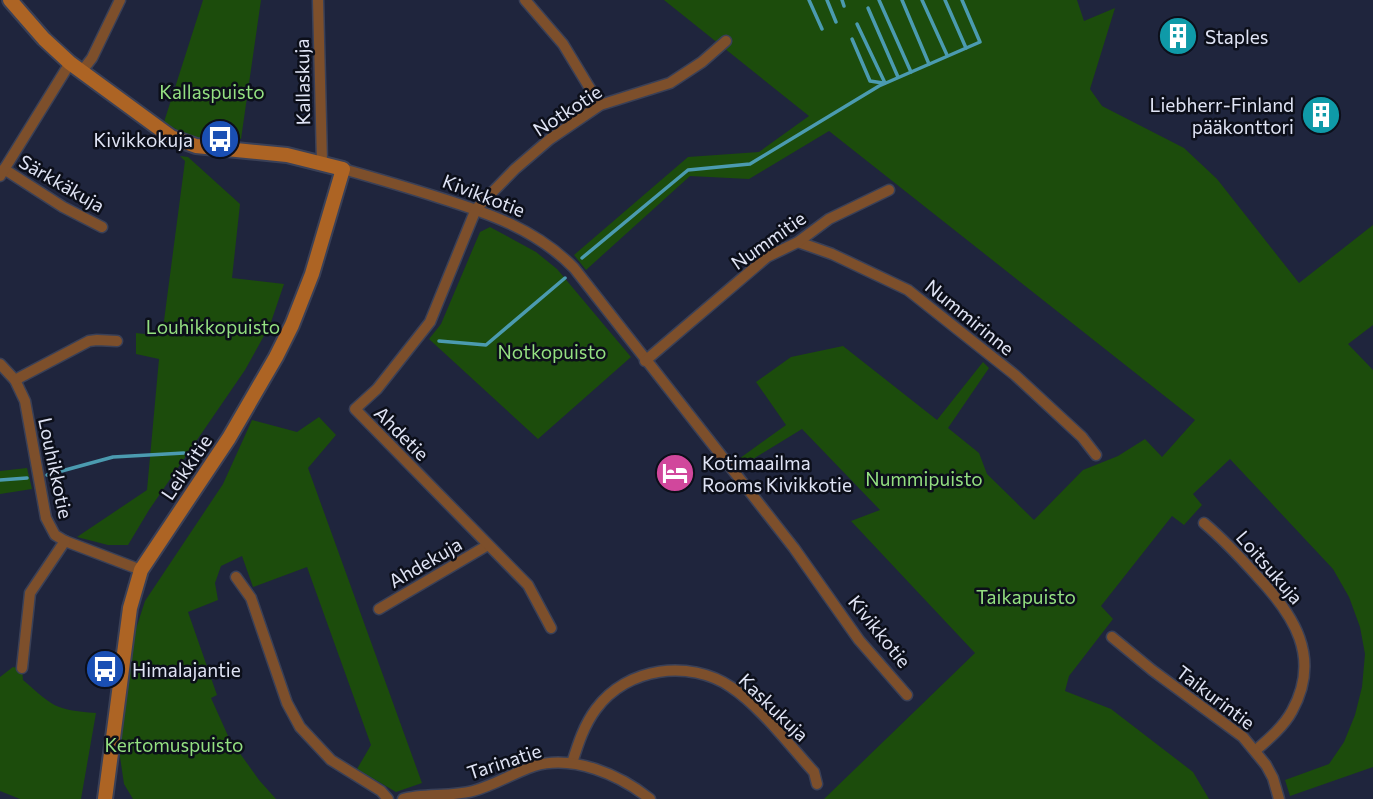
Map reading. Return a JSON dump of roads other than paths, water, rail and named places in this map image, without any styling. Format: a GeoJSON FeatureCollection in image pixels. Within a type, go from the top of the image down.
{"type":"FeatureCollection","features":[{"type":"Feature","properties":{"kind":"street","name":"Kivikkotie"},"geometry":{"type":"LineString","coordinates":[[10,0],[44,39],[76,67],[152,125],[183,144],[287,155],[322,162],[506,220],[539,238],[561,255],[794,548],[859,640],[908,695]]}},
{"type":"Feature","properties":{"kind":"street"},"geometry":{"type":"LineString","coordinates":[[2,172],[76,67],[92,58],[120,0]]}},
{"type":"Feature","properties":{"kind":"street","name":"Kallaskuja"},"geometry":{"type":"LineString","coordinates":[[318,0],[322,162]]}},
{"type":"Feature","properties":{"kind":"street"},"geometry":{"type":"LineString","coordinates":[[525,0],[563,44],[600,105]]}},
{"type":"Feature","properties":{"kind":"street","name":"Notkotie"},"geometry":{"type":"LineString","coordinates":[[476,209],[514,169],[550,139],[600,105],[670,83],[702,62],[726,41]]}},
{"type":"Feature","properties":{"kind":"street","name":"Leikkitie"},"geometry":{"type":"LineString","coordinates":[[105,799],[130,608],[141,570],[229,438],[276,357],[312,274],[343,169]]}},
{"type":"Feature","properties":{"kind":"street","name":"Särkkäkuja"},"geometry":{"type":"LineString","coordinates":[[2,172],[102,227]]}},
{"type":"Feature","properties":{"kind":"street","name":"Nummitie"},"geometry":{"type":"LineString","coordinates":[[645,361],[767,257],[798,242],[829,219],[889,190]]}},
{"type":"Feature","properties":{"kind":"street","name":"Ahdetie"},"geometry":{"type":"LineString","coordinates":[[476,209],[430,322],[377,388],[355,409],[528,585],[551,628]]}},
{"type":"Feature","properties":{"kind":"street","name":"Nummirinne"},"geometry":{"type":"LineString","coordinates":[[798,242],[832,254],[908,290],[1015,375],[1082,437],[1096,455]]}},
{"type":"Feature","properties":{"kind":"street"},"geometry":{"type":"LineString","coordinates":[[15,380],[89,341],[117,341]]}},
{"type":"Feature","properties":{"kind":"street","name":"Louhikkotie"},"geometry":{"type":"LineString","coordinates":[[0,364],[15,380],[25,401],[46,518],[55,535],[141,570]]}},
{"type":"Feature","properties":{"kind":"street","name":"Loitsukuja"},"geometry":{"type":"LineString","coordinates":[[1204,523],[1221,537],[1278,598],[1293,620],[1300,638],[1304,656],[1303,679],[1294,706],[1279,727],[1256,750]]}},
{"type":"Feature","properties":{"kind":"street"},"geometry":{"type":"LineString","coordinates":[[22,668],[30,593],[65,541]]}},
{"type":"Feature","properties":{"kind":"street","name":"Ahdekuja"},"geometry":{"type":"LineString","coordinates":[[379,609],[488,545]]}},
{"type":"Feature","properties":{"kind":"street"},"geometry":{"type":"LineString","coordinates":[[236,577],[251,598],[287,703],[300,727],[331,760],[381,791],[388,799]]}},
{"type":"Feature","properties":{"kind":"street","name":"Taikurintie"},"geometry":{"type":"LineString","coordinates":[[1112,637],[1243,737],[1256,750],[1273,778],[1279,799]]}},
{"type":"Feature","properties":{"kind":"street","name":"Kaskukuja"},"geometry":{"type":"LineString","coordinates":[[572,763],[590,717],[614,691],[650,674],[686,671],[712,677],[734,688],[814,772],[817,783]]}},
{"type":"Feature","properties":{"kind":"street","name":"Tarinatie"},"geometry":{"type":"LineString","coordinates":[[403,799],[472,791],[537,765],[572,763],[625,781],[650,799]]}},
{"type":"Feature","properties":{"kind":"waterway"},"geometry":{"type":"LineString","coordinates":[[809,0],[822,29]]}},
{"type":"Feature","properties":{"kind":"waterway"},"geometry":{"type":"LineString","coordinates":[[827,0],[836,22]]}},
{"type":"Feature","properties":{"kind":"waterway"},"geometry":{"type":"LineString","coordinates":[[842,0],[844,6]]}},
{"type":"Feature","properties":{"kind":"waterway"},"geometry":{"type":"LineString","coordinates":[[879,0],[911,72]]}},
{"type":"Feature","properties":{"kind":"waterway"},"geometry":{"type":"LineString","coordinates":[[902,0],[929,64]]}},
{"type":"Feature","properties":{"kind":"waterway"},"geometry":{"type":"LineString","coordinates":[[922,0],[947,55]]}},
{"type":"Feature","properties":{"kind":"waterway"},"geometry":{"type":"LineString","coordinates":[[945,0],[966,48]]}},
{"type":"Feature","properties":{"kind":"waterway"},"geometry":{"type":"LineString","coordinates":[[582,258],[688,170],[750,164],[879,86],[980,42],[962,0]]}},
{"type":"Feature","properties":{"kind":"waterway"},"geometry":{"type":"LineString","coordinates":[[868,8],[898,77]]}},
{"type":"Feature","properties":{"kind":"waterway"},"geometry":{"type":"LineString","coordinates":[[857,24],[885,83]]}},
{"type":"Feature","properties":{"kind":"waterway"},"geometry":{"type":"LineString","coordinates":[[852,39],[870,81],[883,83]]}},
{"type":"Feature","properties":{"kind":"waterway"},"geometry":{"type":"LineString","coordinates":[[439,341],[486,345],[565,278]]}},
{"type":"Feature","properties":{"kind":"waterway"},"geometry":{"type":"LineString","coordinates":[[47,475],[113,457],[184,453]]}},
{"type":"Feature","properties":{"kind":"waterway"},"geometry":{"type":"LineString","coordinates":[[0,480],[27,478]]}},
{"type":"Feature","properties":{"kind":"place","name":"Staples"},"geometry":{"type":"Point","coordinates":[1178,36]}},
{"type":"Feature","properties":{"kind":"place","name":"Liebherr-Finland pääkonttori"},"geometry":{"type":"Point","coordinates":[1321,115]}},
{"type":"Feature","properties":{"kind":"place","name":"Kivikkokuja"},"geometry":{"type":"Point","coordinates":[220,139]}},
{"type":"Feature","properties":{"kind":"place","name":"Kotimaailma Rooms Kivikkotie"},"geometry":{"type":"Point","coordinates":[675,473]}},
{"type":"Feature","properties":{"kind":"place","name":"Himalajantie"},"geometry":{"type":"Point","coordinates":[105,669]}},
{"type":"Feature","properties":{"kind":"park label","name":"Kallaspuisto"},"geometry":{"type":"Point","coordinates":[212,91]}},
{"type":"Feature","properties":{"kind":"park label","name":"Louhikkopuisto"},"geometry":{"type":"Point","coordinates":[213,326]}},
{"type":"Feature","properties":{"kind":"park label","name":"Notkopuisto"},"geometry":{"type":"Point","coordinates":[552,351]}},
{"type":"Feature","properties":{"kind":"park label","name":"Nummipuisto"},"geometry":{"type":"Point","coordinates":[924,478]}},
{"type":"Feature","properties":{"kind":"park label","name":"Taikapuisto"},"geometry":{"type":"Point","coordinates":[1026,596]}},
{"type":"Feature","properties":{"kind":"park label","name":"Kertomuspuisto"},"geometry":{"type":"Point","coordinates":[174,744]}}]}
